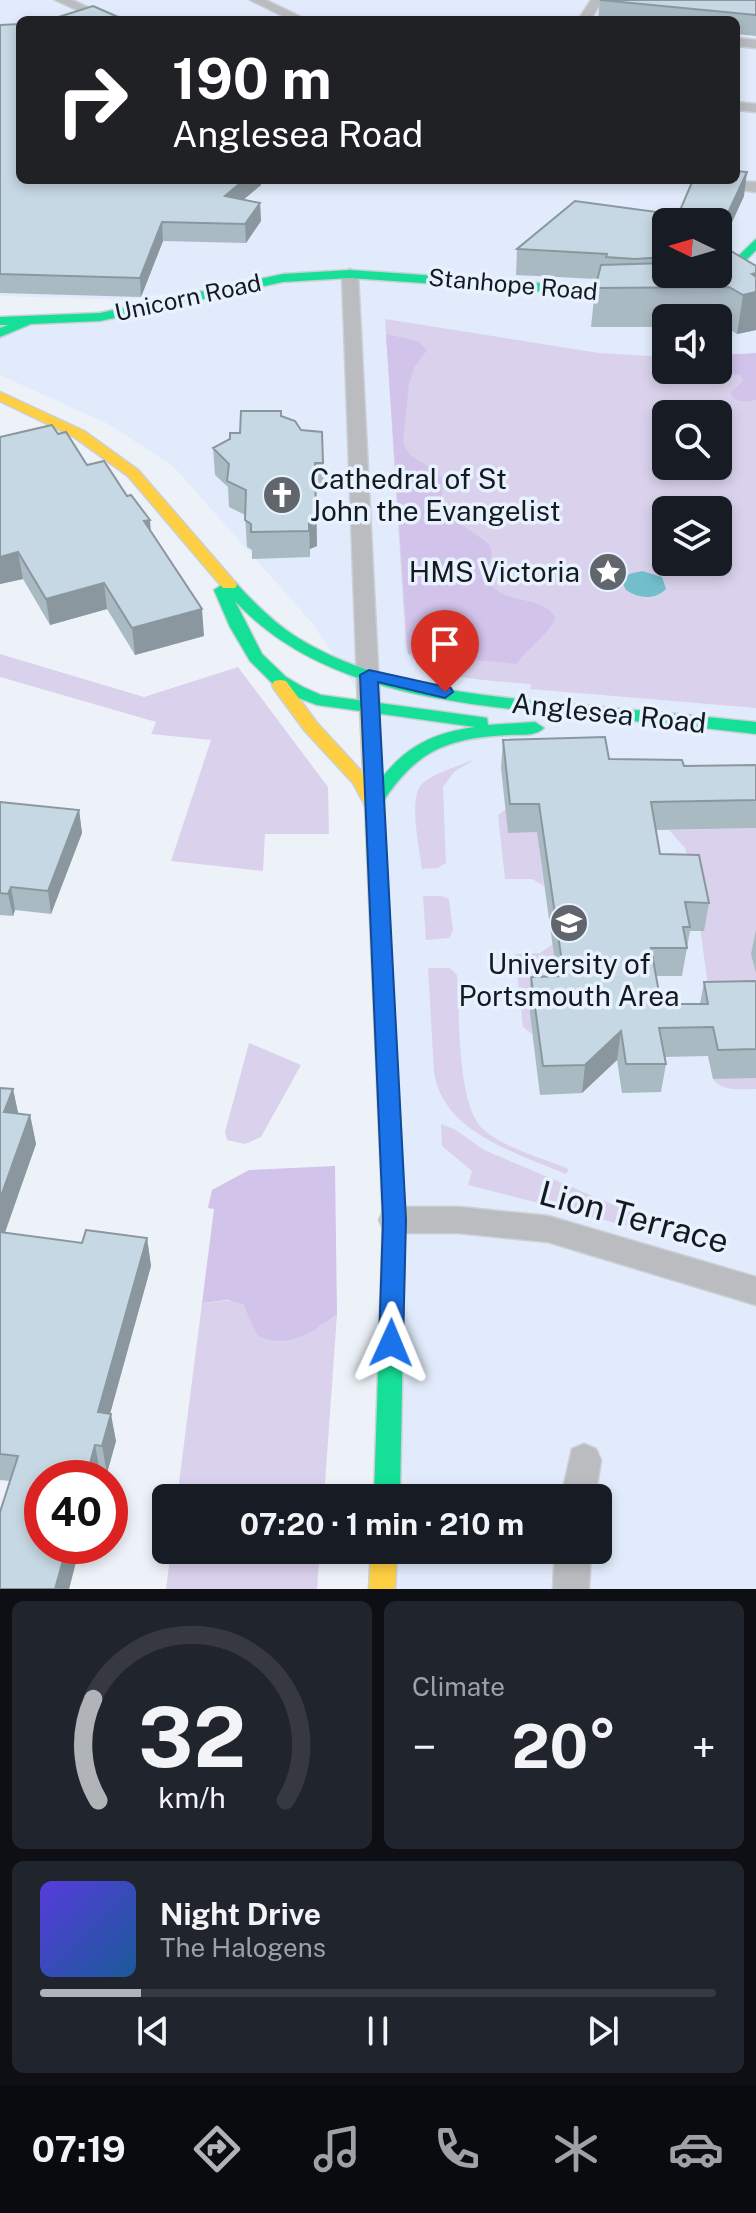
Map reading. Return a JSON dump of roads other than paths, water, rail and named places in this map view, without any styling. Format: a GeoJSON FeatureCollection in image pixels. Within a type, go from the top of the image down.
{"type":"FeatureCollection","features":[{"type":"Feature","properties":{"kind":"street"},"geometry":{"type":"LineString","coordinates":[[61,0],[100,16]]}},
{"type":"Feature","properties":{"kind":"street"},"geometry":{"type":"LineString","coordinates":[[256,0],[292,16]]}},
{"type":"Feature","properties":{"kind":"street"},"geometry":{"type":"LineString","coordinates":[[731,184],[756,187]]}},
{"type":"Feature","properties":{"kind":"street"},"geometry":{"type":"LineString","coordinates":[[732,267],[756,243]]}},
{"type":"Feature","properties":{"kind":"street"},"geometry":{"type":"LineString","coordinates":[[350,274],[394,1220],[387,1484]]}},
{"type":"Feature","properties":{"kind":"street","name":"Stanhope Road"},"geometry":{"type":"LineString","coordinates":[[350,274],[583,292],[660,293]]}},
{"type":"Feature","properties":{"kind":"street","name":"Unicorn Road"},"geometry":{"type":"LineString","coordinates":[[0,320],[100,317],[283,278],[350,274]]}},
{"type":"Feature","properties":{"kind":"street"},"geometry":{"type":"LineString","coordinates":[[0,333],[26,321]]}},
{"type":"Feature","properties":{"kind":"street"},"geometry":{"type":"LineString","coordinates":[[0,396],[41,414],[97,447],[147,486],[211,566],[249,606],[279,649],[345,686],[369,708]]}},
{"type":"Feature","properties":{"kind":"street"},"geometry":{"type":"LineString","coordinates":[[0,417],[97,447]]}},
{"type":"Feature","properties":{"kind":"street"},"geometry":{"type":"LineString","coordinates":[[211,566],[251,654],[360,780],[373,804]]}},
{"type":"Feature","properties":{"kind":"street","name":"Anglesea Road"},"geometry":{"type":"LineString","coordinates":[[249,606],[271,627],[306,649],[369,675],[492,702],[756,728]]}},
{"type":"Feature","properties":{"kind":"street","name":"Anglesea Road"},"geometry":{"type":"LineString","coordinates":[[280,685],[317,700],[543,729],[478,731],[422,747],[388,773],[373,804]]}},
{"type":"Feature","properties":{"kind":"street","name":"Lion Terrace"},"geometry":{"type":"LineString","coordinates":[[394,1220],[459,1220],[548,1229],[756,1291]]}},
{"type":"Feature","properties":{"kind":"street"},"geometry":{"type":"LineString","coordinates":[[580,1484],[584,1460]]}},
{"type":"Feature","properties":{"kind":"street"},"geometry":{"type":"LineString","coordinates":[[382,1589],[383,1564]]}},
{"type":"Feature","properties":{"kind":"street"},"geometry":{"type":"LineString","coordinates":[[571,1589],[572,1564]]}},
{"type":"Feature","properties":{"kind":"water"},"geometry":{"type":"Polygon","coordinates":[[[642,571],[662,577],[666,589],[647,597],[636,595],[626,590],[622,582],[629,574],[642,571]]]}},
{"type":"Feature","properties":{"kind":"place","name":"Cathedral of St John the Evangelist"},"geometry":{"type":"Point","coordinates":[282,495]}},
{"type":"Feature","properties":{"kind":"place","name":"HMS Victoria"},"geometry":{"type":"Point","coordinates":[608,572]}},
{"type":"Feature","properties":{"kind":"place","name":"University of Portsmouth Area"},"geometry":{"type":"Point","coordinates":[569,923]}}]}
